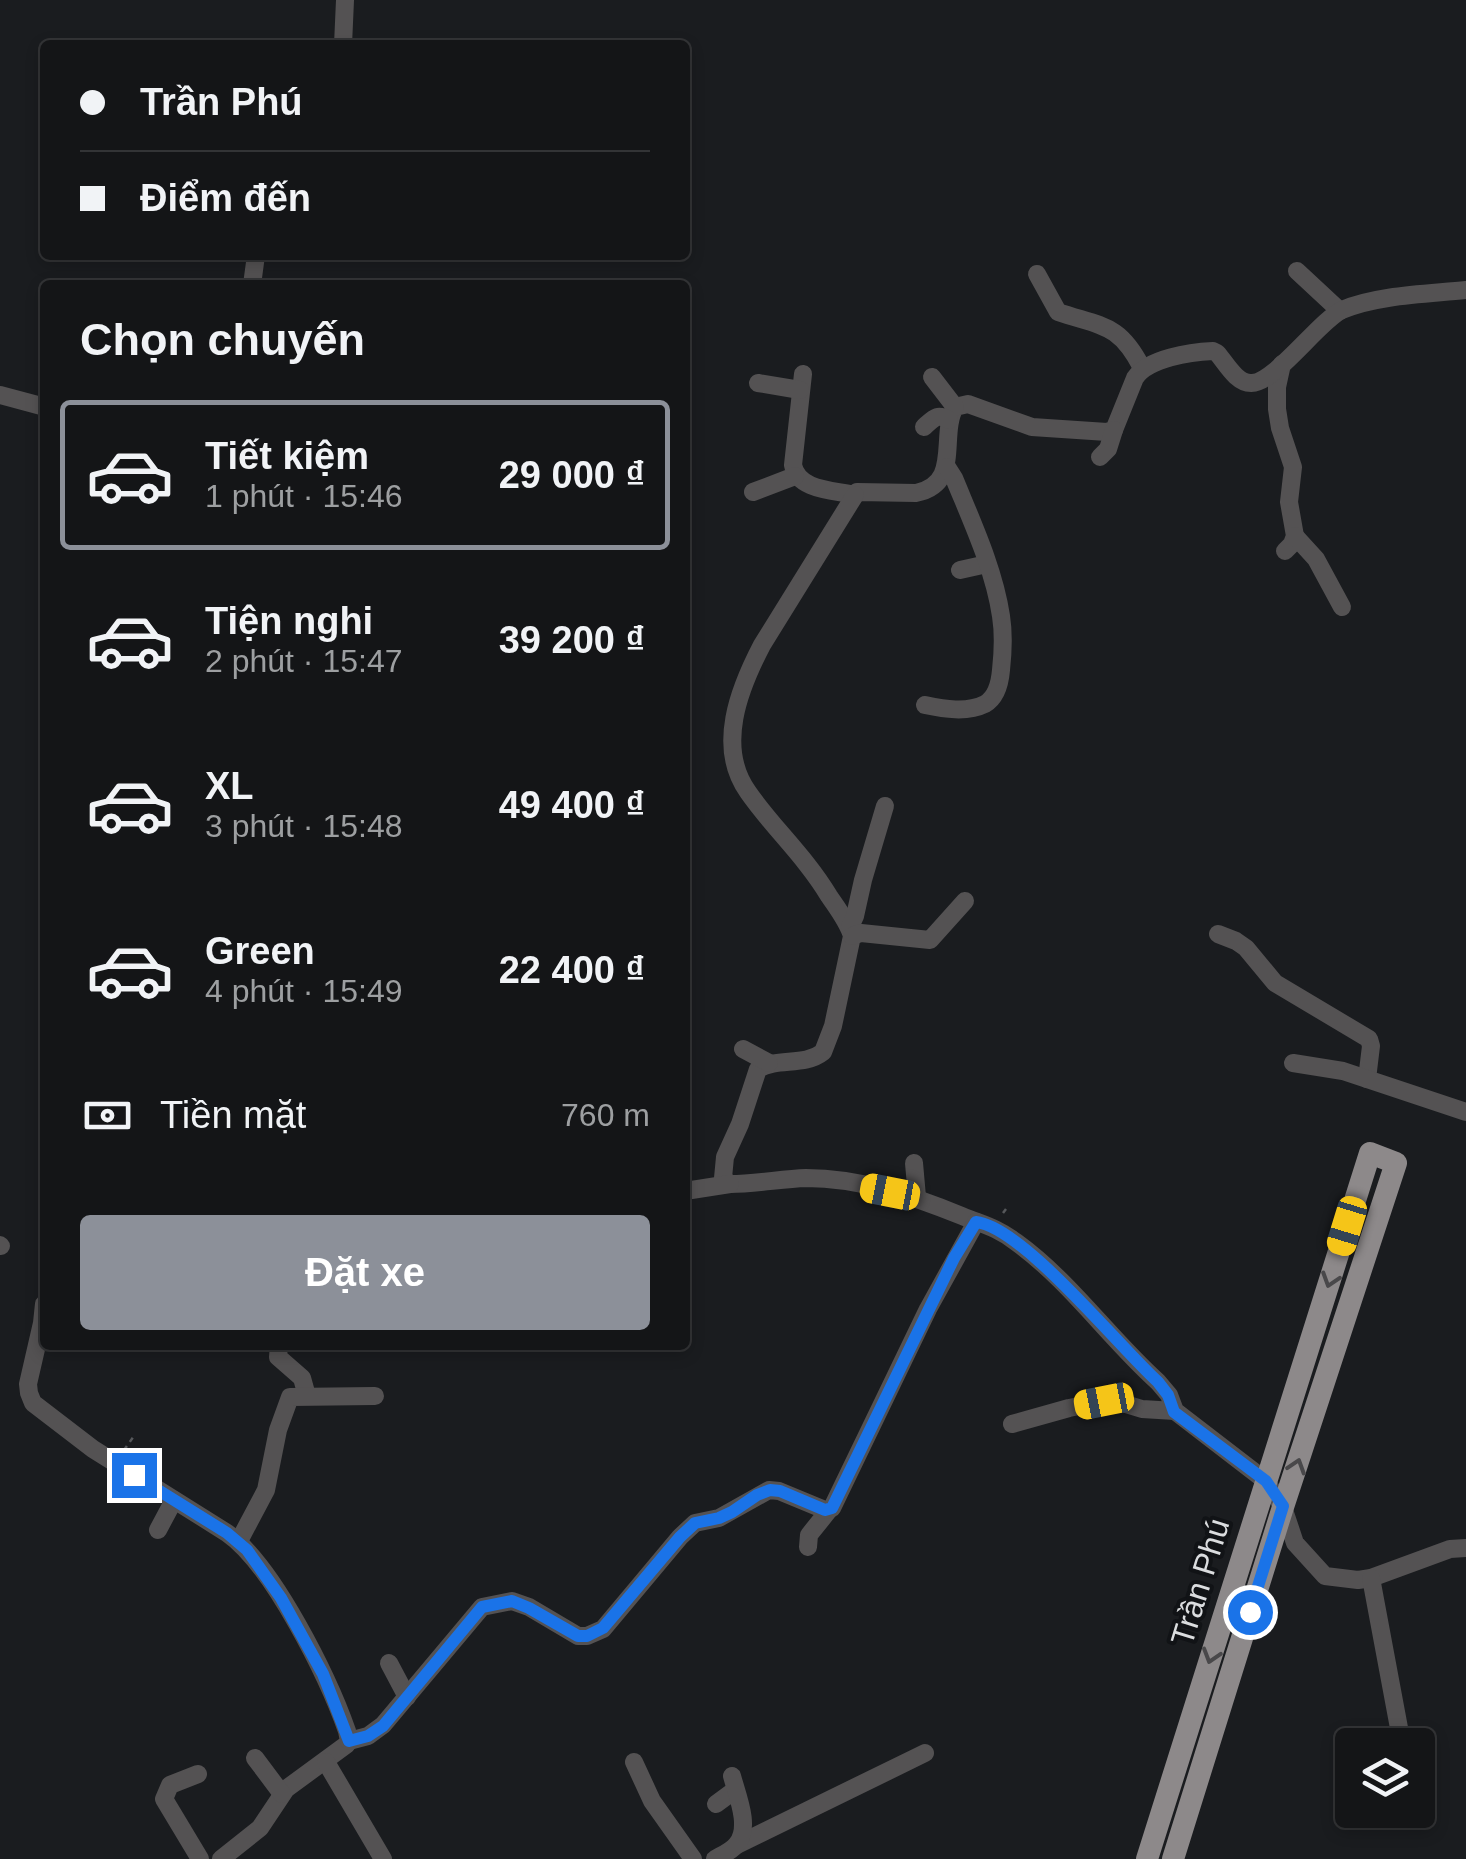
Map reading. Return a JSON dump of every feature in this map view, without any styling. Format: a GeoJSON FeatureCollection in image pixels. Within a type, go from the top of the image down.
{"type":"FeatureCollection","features":[{"type":"Feature","properties":{"kind":"main road","name":"Trần Phú"},"geometry":{"type":"LineString","coordinates":[[1147,1859],[1370,1153],[1396,1163],[1173,1859]]}},
{"type":"Feature","properties":{"kind":"street"},"geometry":{"type":"LineString","coordinates":[[343,40],[345,0]]}},
{"type":"Feature","properties":{"kind":"street"},"geometry":{"type":"LineString","coordinates":[[1296,271],[1340,311]]}},
{"type":"Feature","properties":{"kind":"street"},"geometry":{"type":"LineString","coordinates":[[1036,274],[1058,312],[1113,330],[1136,355],[1142,368]]}},
{"type":"Feature","properties":{"kind":"street"},"geometry":{"type":"LineString","coordinates":[[1100,457],[1108,449],[1142,368],[1179,356],[1213,351],[1239,380],[1252,384],[1282,364],[1340,311],[1388,299],[1466,290]]}},
{"type":"Feature","properties":{"kind":"street"},"geometry":{"type":"LineString","coordinates":[[1282,364],[1277,409],[1293,466],[1288,502],[1290,544],[1316,559],[1342,606]]}},
{"type":"Feature","properties":{"kind":"street"},"geometry":{"type":"LineString","coordinates":[[932,377],[952,413],[946,467],[940,480],[925,491],[855,495],[749,670],[735,714],[731,751],[747,790],[812,868],[851,931],[930,940],[965,901]]}},
{"type":"Feature","properties":{"kind":"street"},"geometry":{"type":"LineString","coordinates":[[758,383],[802,382],[795,476]]}},
{"type":"Feature","properties":{"kind":"street"},"geometry":{"type":"LineString","coordinates":[[0,395],[40,406]]}},
{"type":"Feature","properties":{"kind":"street"},"geometry":{"type":"LineString","coordinates":[[924,426],[937,416],[968,404],[1032,427],[1096,433],[1114,430]]}},
{"type":"Feature","properties":{"kind":"street"},"geometry":{"type":"LineString","coordinates":[[924,706],[956,710],[986,703],[1000,682],[1004,644],[988,564],[946,467]]}},
{"type":"Feature","properties":{"kind":"street"},"geometry":{"type":"LineString","coordinates":[[753,492],[795,476]]}},
{"type":"Feature","properties":{"kind":"street"},"geometry":{"type":"LineString","coordinates":[[795,476],[807,484],[855,495]]}},
{"type":"Feature","properties":{"kind":"street"},"geometry":{"type":"LineString","coordinates":[[960,570],[988,564]]}},
{"type":"Feature","properties":{"kind":"street"},"geometry":{"type":"LineString","coordinates":[[730,1184],[723,1178],[725,1157],[740,1124],[754,1074],[769,1063],[805,1061],[823,1052],[833,1026],[863,880],[885,806]]}},
{"type":"Feature","properties":{"kind":"street"},"geometry":{"type":"LineString","coordinates":[[1218,934],[1246,948],[1275,983],[1369,1038],[1367,1079]]}},
{"type":"Feature","properties":{"kind":"street"},"geometry":{"type":"LineString","coordinates":[[743,1049],[769,1063]]}},
{"type":"Feature","properties":{"kind":"street"},"geometry":{"type":"LineString","coordinates":[[1293,1063],[1343,1071],[1466,1112]]}},
{"type":"Feature","properties":{"kind":"street"},"geometry":{"type":"LineString","coordinates":[[914,1163],[917,1198]]}},
{"type":"Feature","properties":{"kind":"street"},"geometry":{"type":"LineString","coordinates":[[690,1190],[807,1178],[830,1180],[917,1198],[992,1226],[1019,1244],[1057,1279],[1158,1382],[1174,1412]]}},
{"type":"Feature","properties":{"kind":"street"},"geometry":{"type":"LineString","coordinates":[[808,1547],[809,1536],[834,1504],[928,1309],[976,1222]]}},
{"type":"Feature","properties":{"kind":"street"},"geometry":{"type":"LineString","coordinates":[[40,1332],[28,1384],[34,1402],[92,1448],[238,1541],[281,1598],[323,1674],[349,1741]]}},
{"type":"Feature","properties":{"kind":"street"},"geometry":{"type":"LineString","coordinates":[[278,1350],[278,1357],[302,1378],[307,1396]]}},
{"type":"Feature","properties":{"kind":"street"},"geometry":{"type":"LineString","coordinates":[[238,1541],[266,1490],[288,1401],[294,1396],[375,1396]]}},
{"type":"Feature","properties":{"kind":"street"},"geometry":{"type":"LineString","coordinates":[[1012,1424],[1104,1401],[1174,1412],[1266,1481],[1283,1506],[1295,1543],[1325,1576],[1372,1578],[1450,1549],[1466,1548]]}},
{"type":"Feature","properties":{"kind":"street"},"geometry":{"type":"LineString","coordinates":[[222,1859],[260,1828],[289,1786],[349,1741],[376,1731],[482,1607],[512,1601],[578,1636],[587,1636],[603,1628],[695,1523],[719,1518],[770,1490],[829,1510]]}},
{"type":"Feature","properties":{"kind":"street"},"geometry":{"type":"LineString","coordinates":[[158,1530],[174,1500]]}},
{"type":"Feature","properties":{"kind":"street"},"geometry":{"type":"LineString","coordinates":[[1372,1578],[1399,1728]]}},
{"type":"Feature","properties":{"kind":"street"},"geometry":{"type":"LineString","coordinates":[[390,1663],[407,1697]]}},
{"type":"Feature","properties":{"kind":"street"},"geometry":{"type":"LineString","coordinates":[[715,1859],[925,1753]]}},
{"type":"Feature","properties":{"kind":"street"},"geometry":{"type":"LineString","coordinates":[[255,1758],[282,1794]]}},
{"type":"Feature","properties":{"kind":"street"},"geometry":{"type":"LineString","coordinates":[[326,1762],[383,1859]]}},
{"type":"Feature","properties":{"kind":"street"},"geometry":{"type":"LineString","coordinates":[[634,1762],[652,1801],[693,1859]]}},
{"type":"Feature","properties":{"kind":"street"},"geometry":{"type":"LineString","coordinates":[[198,1774],[170,1785],[164,1799],[200,1859]]}},
{"type":"Feature","properties":{"kind":"street"},"geometry":{"type":"LineString","coordinates":[[716,1804],[734,1783],[743,1820],[743,1833],[737,1845]]}},
{"type":"Feature","properties":{"kind":"route"},"geometry":{"type":"LineString","coordinates":[[134,1475],[227,1533],[247,1550],[281,1598],[323,1674],[349,1741],[368,1736],[383,1726],[482,1607],[512,1601],[578,1636],[587,1636],[603,1628],[695,1523],[719,1518],[770,1490],[825,1510],[832,1508],[954,1258],[976,1222],[985,1223],[1019,1244],[1057,1279],[1158,1382],[1174,1412],[1266,1481],[1283,1506],[1250,1612]]}}]}
